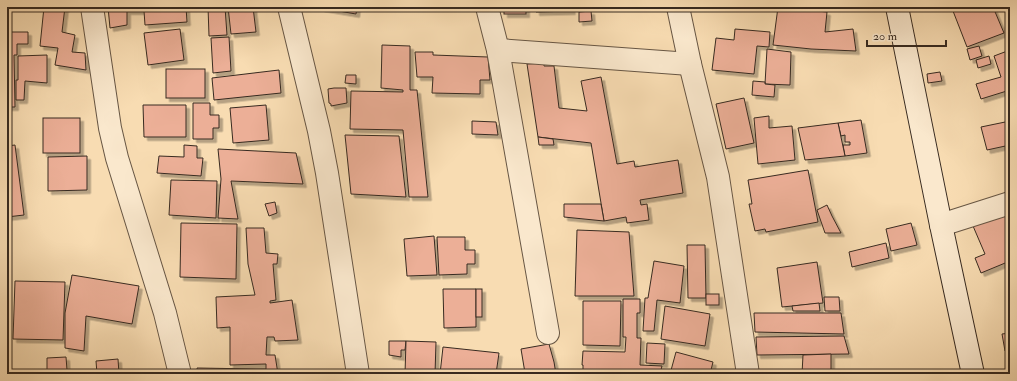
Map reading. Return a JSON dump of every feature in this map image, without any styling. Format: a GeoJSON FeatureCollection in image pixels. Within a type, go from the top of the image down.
{"type":"FeatureCollection","features":[{"type":"Feature","properties":{"kind":"street"},"geometry":{"type":"LineString","coordinates":[[92,7],[110,128],[165,313],[180,374]]}},
{"type":"Feature","properties":{"kind":"street"},"geometry":{"type":"LineString","coordinates":[[289,7],[321,145],[358,374]]}},
{"type":"Feature","properties":{"kind":"street"},"geometry":{"type":"LineString","coordinates":[[487,7],[498,50],[548,333]]}},
{"type":"Feature","properties":{"kind":"street"},"geometry":{"type":"LineString","coordinates":[[678,7],[690,64],[718,177],[748,374]]}},
{"type":"Feature","properties":{"kind":"street"},"geometry":{"type":"LineString","coordinates":[[897,7],[973,374]]}},
{"type":"Feature","properties":{"kind":"street"},"geometry":{"type":"LineString","coordinates":[[498,50],[690,64]]}},
{"type":"Feature","properties":{"kind":"street"},"geometry":{"type":"LineString","coordinates":[[941,225],[1010,203]]}},
{"type":"Feature","properties":{"kind":"building"},"geometry":{"type":"Polygon","coordinates":[[[44,7],[65,7],[62,32],[75,35],[72,52],[85,53],[86,70],[55,65],[58,48],[40,46],[44,7]]]}},
{"type":"Feature","properties":{"kind":"building"},"geometry":{"type":"Polygon","coordinates":[[[108,7],[186,7],[187,22],[145,25],[144,11],[127,11],[127,25],[110,28],[108,7]]]}},
{"type":"Feature","properties":{"kind":"building"},"geometry":{"type":"Polygon","coordinates":[[[208,7],[225,7],[227,35],[209,36],[208,7]]]}},
{"type":"Feature","properties":{"kind":"building"},"geometry":{"type":"Polygon","coordinates":[[[228,7],[253,7],[256,32],[231,34],[228,7]]]}},
{"type":"Feature","properties":{"kind":"building"},"geometry":{"type":"Polygon","coordinates":[[[357,7],[356,14],[321,8],[357,7]]]}},
{"type":"Feature","properties":{"kind":"building"},"geometry":{"type":"Polygon","coordinates":[[[504,7],[526,7],[526,14],[504,14],[504,7]]]}},
{"type":"Feature","properties":{"kind":"building"},"geometry":{"type":"Polygon","coordinates":[[[536,7],[571,7],[572,11],[536,12],[536,7]]]}},
{"type":"Feature","properties":{"kind":"building"},"geometry":{"type":"Polygon","coordinates":[[[778,7],[827,12],[825,32],[853,29],[856,51],[811,49],[773,45],[778,7]]]}},
{"type":"Feature","properties":{"kind":"building"},"geometry":{"type":"Polygon","coordinates":[[[963,7],[993,7],[1004,33],[967,47],[953,11],[963,7]]]}},
{"type":"Feature","properties":{"kind":"building"},"geometry":{"type":"Polygon","coordinates":[[[591,11],[592,21],[579,22],[579,12],[591,11]]]}},
{"type":"Feature","properties":{"kind":"building"},"geometry":{"type":"Polygon","coordinates":[[[180,29],[184,60],[148,65],[144,33],[180,29]]]}},
{"type":"Feature","properties":{"kind":"building"},"geometry":{"type":"Polygon","coordinates":[[[735,29],[770,32],[769,47],[757,46],[754,74],[712,70],[716,38],[734,40],[735,29]]]}},
{"type":"Feature","properties":{"kind":"building"},"geometry":{"type":"Polygon","coordinates":[[[7,32],[28,32],[28,44],[17,44],[17,55],[14,55],[15,107],[7,107],[7,32]]]}},
{"type":"Feature","properties":{"kind":"building"},"geometry":{"type":"Polygon","coordinates":[[[229,37],[231,71],[213,73],[211,38],[229,37]]]}},
{"type":"Feature","properties":{"kind":"building"},"geometry":{"type":"Polygon","coordinates":[[[382,45],[410,46],[410,90],[417,90],[428,197],[409,197],[403,130],[350,129],[351,91],[403,92],[403,90],[381,88],[382,45]]]}},
{"type":"Feature","properties":{"kind":"building"},"geometry":{"type":"Polygon","coordinates":[[[979,46],[982,56],[970,60],[967,49],[979,46]]]}},
{"type":"Feature","properties":{"kind":"building"},"geometry":{"type":"Polygon","coordinates":[[[767,49],[791,52],[790,85],[765,84],[767,49]]]}},
{"type":"Feature","properties":{"kind":"building"},"geometry":{"type":"Polygon","coordinates":[[[1010,50],[1010,90],[981,99],[976,84],[1001,77],[994,56],[1010,50]]]}},
{"type":"Feature","properties":{"kind":"building"},"geometry":{"type":"Polygon","coordinates":[[[415,52],[433,52],[433,55],[488,57],[490,80],[480,80],[480,94],[432,93],[433,77],[417,77],[415,52]]]}},
{"type":"Feature","properties":{"kind":"building"},"geometry":{"type":"Polygon","coordinates":[[[47,55],[47,83],[25,81],[24,100],[16,100],[18,56],[47,55]]]}},
{"type":"Feature","properties":{"kind":"building"},"geometry":{"type":"Polygon","coordinates":[[[989,56],[991,64],[978,68],[976,60],[989,56]]]}},
{"type":"Feature","properties":{"kind":"building"},"geometry":{"type":"Polygon","coordinates":[[[544,63],[544,66],[554,66],[559,108],[587,111],[581,81],[601,77],[617,164],[634,161],[635,167],[678,160],[683,193],[640,200],[641,205],[647,204],[649,220],[627,223],[626,217],[604,221],[591,143],[538,137],[527,64],[544,63]]]}},
{"type":"Feature","properties":{"kind":"building"},"geometry":{"type":"Polygon","coordinates":[[[166,69],[205,69],[205,98],[166,98],[166,69]]]}},
{"type":"Feature","properties":{"kind":"building"},"geometry":{"type":"Polygon","coordinates":[[[279,70],[281,93],[214,100],[212,78],[279,70]]]}},
{"type":"Feature","properties":{"kind":"building"},"geometry":{"type":"Polygon","coordinates":[[[940,72],[942,81],[928,83],[927,74],[940,72]]]}},
{"type":"Feature","properties":{"kind":"building"},"geometry":{"type":"Polygon","coordinates":[[[346,75],[356,75],[356,84],[345,83],[346,75]]]}},
{"type":"Feature","properties":{"kind":"building"},"geometry":{"type":"Polygon","coordinates":[[[753,81],[775,85],[774,97],[752,95],[753,81]]]}},
{"type":"Feature","properties":{"kind":"building"},"geometry":{"type":"Polygon","coordinates":[[[346,88],[347,103],[331,106],[329,103],[328,89],[346,88]]]}},
{"type":"Feature","properties":{"kind":"building"},"geometry":{"type":"Polygon","coordinates":[[[744,98],[754,143],[726,149],[716,104],[744,98]]]}},
{"type":"Feature","properties":{"kind":"building"},"geometry":{"type":"Polygon","coordinates":[[[193,103],[210,103],[210,115],[219,115],[219,128],[213,128],[213,139],[193,139],[193,103]]]}},
{"type":"Feature","properties":{"kind":"building"},"geometry":{"type":"Polygon","coordinates":[[[143,105],[186,105],[186,137],[144,137],[143,105]]]}},
{"type":"Feature","properties":{"kind":"building"},"geometry":{"type":"Polygon","coordinates":[[[266,105],[269,140],[233,143],[230,108],[266,105]]]}},
{"type":"Feature","properties":{"kind":"building"},"geometry":{"type":"Polygon","coordinates":[[[769,116],[769,128],[792,126],[795,160],[758,164],[754,118],[769,116]]]}},
{"type":"Feature","properties":{"kind":"building"},"geometry":{"type":"Polygon","coordinates":[[[43,118],[80,118],[80,153],[43,153],[43,118]]]}},
{"type":"Feature","properties":{"kind":"building"},"geometry":{"type":"Polygon","coordinates":[[[861,120],[867,153],[845,156],[843,145],[850,145],[850,142],[845,142],[845,135],[841,136],[838,123],[861,120]]]}},
{"type":"Feature","properties":{"kind":"building"},"geometry":{"type":"Polygon","coordinates":[[[472,121],[496,122],[498,135],[472,134],[472,121]]]}},
{"type":"Feature","properties":{"kind":"building"},"geometry":{"type":"Polygon","coordinates":[[[1010,121],[1010,145],[987,150],[981,127],[1010,121]]]}},
{"type":"Feature","properties":{"kind":"building"},"geometry":{"type":"Polygon","coordinates":[[[838,123],[845,156],[805,160],[798,128],[838,123]]]}},
{"type":"Feature","properties":{"kind":"building"},"geometry":{"type":"Polygon","coordinates":[[[345,135],[399,136],[406,197],[351,194],[345,135]]]}},
{"type":"Feature","properties":{"kind":"building"},"geometry":{"type":"Polygon","coordinates":[[[538,137],[553,139],[554,145],[539,145],[538,137]]]}},
{"type":"Feature","properties":{"kind":"building"},"geometry":{"type":"Polygon","coordinates":[[[15,145],[24,215],[7,217],[7,146],[15,145]]]}},
{"type":"Feature","properties":{"kind":"building"},"geometry":{"type":"Polygon","coordinates":[[[184,145],[197,146],[197,158],[203,158],[201,176],[157,173],[159,156],[184,157],[184,145]]]}},
{"type":"Feature","properties":{"kind":"building"},"geometry":{"type":"Polygon","coordinates":[[[218,149],[296,153],[303,184],[231,181],[238,219],[218,218],[221,179],[218,149]]]}},
{"type":"Feature","properties":{"kind":"building"},"geometry":{"type":"Polygon","coordinates":[[[87,156],[87,190],[48,191],[48,157],[87,156]]]}},
{"type":"Feature","properties":{"kind":"building"},"geometry":{"type":"Polygon","coordinates":[[[808,170],[818,222],[766,232],[765,229],[755,231],[749,204],[752,204],[748,180],[808,170]]]}},
{"type":"Feature","properties":{"kind":"building"},"geometry":{"type":"Polygon","coordinates":[[[171,180],[217,181],[216,218],[169,215],[171,180]]]}},
{"type":"Feature","properties":{"kind":"building"},"geometry":{"type":"Polygon","coordinates":[[[275,202],[277,213],[269,216],[265,204],[275,202]]]}},
{"type":"Feature","properties":{"kind":"building"},"geometry":{"type":"Polygon","coordinates":[[[564,204],[601,204],[604,221],[564,217],[564,204]]]}},
{"type":"Feature","properties":{"kind":"building"},"geometry":{"type":"Polygon","coordinates":[[[827,205],[841,233],[825,233],[817,210],[827,205]]]}},
{"type":"Feature","properties":{"kind":"building"},"geometry":{"type":"Polygon","coordinates":[[[1008,211],[1010,216],[1010,261],[981,273],[975,258],[985,254],[973,226],[1008,211]]]}},
{"type":"Feature","properties":{"kind":"building"},"geometry":{"type":"Polygon","coordinates":[[[181,223],[237,224],[236,279],[180,277],[181,223]]]}},
{"type":"Feature","properties":{"kind":"building"},"geometry":{"type":"Polygon","coordinates":[[[911,223],[917,245],[891,251],[886,229],[911,223]]]}},
{"type":"Feature","properties":{"kind":"building"},"geometry":{"type":"Polygon","coordinates":[[[246,228],[264,228],[266,253],[278,254],[277,264],[273,264],[276,300],[270,301],[270,303],[292,300],[298,340],[275,341],[274,337],[267,337],[266,355],[275,355],[278,374],[257,374],[256,369],[266,369],[266,364],[230,365],[230,327],[217,328],[216,297],[255,295],[248,264],[246,228]]]}},
{"type":"Feature","properties":{"kind":"building"},"geometry":{"type":"Polygon","coordinates":[[[577,230],[629,232],[634,296],[575,296],[577,230]]]}},
{"type":"Feature","properties":{"kind":"building"},"geometry":{"type":"Polygon","coordinates":[[[434,236],[437,275],[407,276],[404,239],[434,236]]]}},
{"type":"Feature","properties":{"kind":"building"},"geometry":{"type":"Polygon","coordinates":[[[437,237],[465,237],[465,250],[475,250],[475,264],[467,264],[467,274],[439,275],[437,237]]]}},
{"type":"Feature","properties":{"kind":"building"},"geometry":{"type":"Polygon","coordinates":[[[886,243],[889,258],[852,267],[849,252],[886,243]]]}},
{"type":"Feature","properties":{"kind":"building"},"geometry":{"type":"Polygon","coordinates":[[[687,245],[705,245],[706,298],[688,298],[687,245]]]}},
{"type":"Feature","properties":{"kind":"building"},"geometry":{"type":"Polygon","coordinates":[[[654,261],[684,266],[680,303],[657,300],[654,331],[643,331],[645,298],[648,298],[654,261]]]}},
{"type":"Feature","properties":{"kind":"building"},"geometry":{"type":"Polygon","coordinates":[[[817,262],[823,303],[782,307],[777,268],[817,262]]]}},
{"type":"Feature","properties":{"kind":"building"},"geometry":{"type":"Polygon","coordinates":[[[72,275],[139,286],[132,324],[86,316],[84,351],[65,348],[65,313],[72,275]]]}},
{"type":"Feature","properties":{"kind":"building"},"geometry":{"type":"Polygon","coordinates":[[[15,281],[65,282],[63,340],[13,339],[15,281]]]}},
{"type":"Feature","properties":{"kind":"building"},"geometry":{"type":"Polygon","coordinates":[[[443,289],[476,289],[476,327],[444,328],[443,289]]]}},
{"type":"Feature","properties":{"kind":"building"},"geometry":{"type":"Polygon","coordinates":[[[476,289],[482,289],[482,317],[476,317],[476,289]]]}},
{"type":"Feature","properties":{"kind":"building"},"geometry":{"type":"Polygon","coordinates":[[[706,294],[719,294],[719,305],[706,305],[706,294]]]}},
{"type":"Feature","properties":{"kind":"building"},"geometry":{"type":"Polygon","coordinates":[[[824,297],[839,297],[840,311],[825,311],[824,297]]]}},
{"type":"Feature","properties":{"kind":"building"},"geometry":{"type":"Polygon","coordinates":[[[623,299],[640,299],[640,313],[637,313],[637,338],[641,338],[640,365],[662,366],[660,374],[583,374],[583,351],[625,352],[626,337],[623,337],[623,299]]]}},
{"type":"Feature","properties":{"kind":"building"},"geometry":{"type":"Polygon","coordinates":[[[583,301],[621,301],[620,346],[583,345],[583,301]]]}},
{"type":"Feature","properties":{"kind":"building"},"geometry":{"type":"Polygon","coordinates":[[[819,303],[820,311],[793,311],[792,306],[819,303]]]}},
{"type":"Feature","properties":{"kind":"building"},"geometry":{"type":"Polygon","coordinates":[[[665,306],[710,314],[705,346],[661,339],[665,306]]]}},
{"type":"Feature","properties":{"kind":"building"},"geometry":{"type":"Polygon","coordinates":[[[754,313],[841,313],[844,334],[755,332],[754,313]]]}},
{"type":"Feature","properties":{"kind":"building"},"geometry":{"type":"Polygon","coordinates":[[[1010,333],[1010,349],[1005,351],[1002,334],[1010,333]]]}},
{"type":"Feature","properties":{"kind":"building"},"geometry":{"type":"Polygon","coordinates":[[[844,336],[849,354],[757,355],[756,337],[844,336]]]}},
{"type":"Feature","properties":{"kind":"building"},"geometry":{"type":"Polygon","coordinates":[[[389,341],[406,341],[405,350],[401,350],[401,357],[389,355],[389,341]]]}},
{"type":"Feature","properties":{"kind":"building"},"geometry":{"type":"Polygon","coordinates":[[[406,341],[436,342],[435,374],[405,374],[406,341]]]}},
{"type":"Feature","properties":{"kind":"building"},"geometry":{"type":"Polygon","coordinates":[[[647,343],[665,344],[664,364],[646,363],[647,343]]]}},
{"type":"Feature","properties":{"kind":"building"},"geometry":{"type":"Polygon","coordinates":[[[549,344],[556,374],[525,373],[521,349],[549,344]]]}},
{"type":"Feature","properties":{"kind":"building"},"geometry":{"type":"Polygon","coordinates":[[[443,347],[499,353],[496,374],[440,374],[443,347]]]}},
{"type":"Feature","properties":{"kind":"building"},"geometry":{"type":"Polygon","coordinates":[[[676,352],[713,362],[710,374],[670,374],[676,352]]]}},
{"type":"Feature","properties":{"kind":"building"},"geometry":{"type":"Polygon","coordinates":[[[831,354],[831,374],[802,374],[803,355],[831,354]]]}},
{"type":"Feature","properties":{"kind":"building"},"geometry":{"type":"Polygon","coordinates":[[[66,357],[67,370],[47,371],[47,358],[66,357]]]}},
{"type":"Feature","properties":{"kind":"building"},"geometry":{"type":"Polygon","coordinates":[[[118,359],[119,374],[97,374],[96,361],[118,359]]]}},
{"type":"Feature","properties":{"kind":"building"},"geometry":{"type":"Polygon","coordinates":[[[197,368],[256,369],[257,374],[198,374],[197,368]]]}}]}
